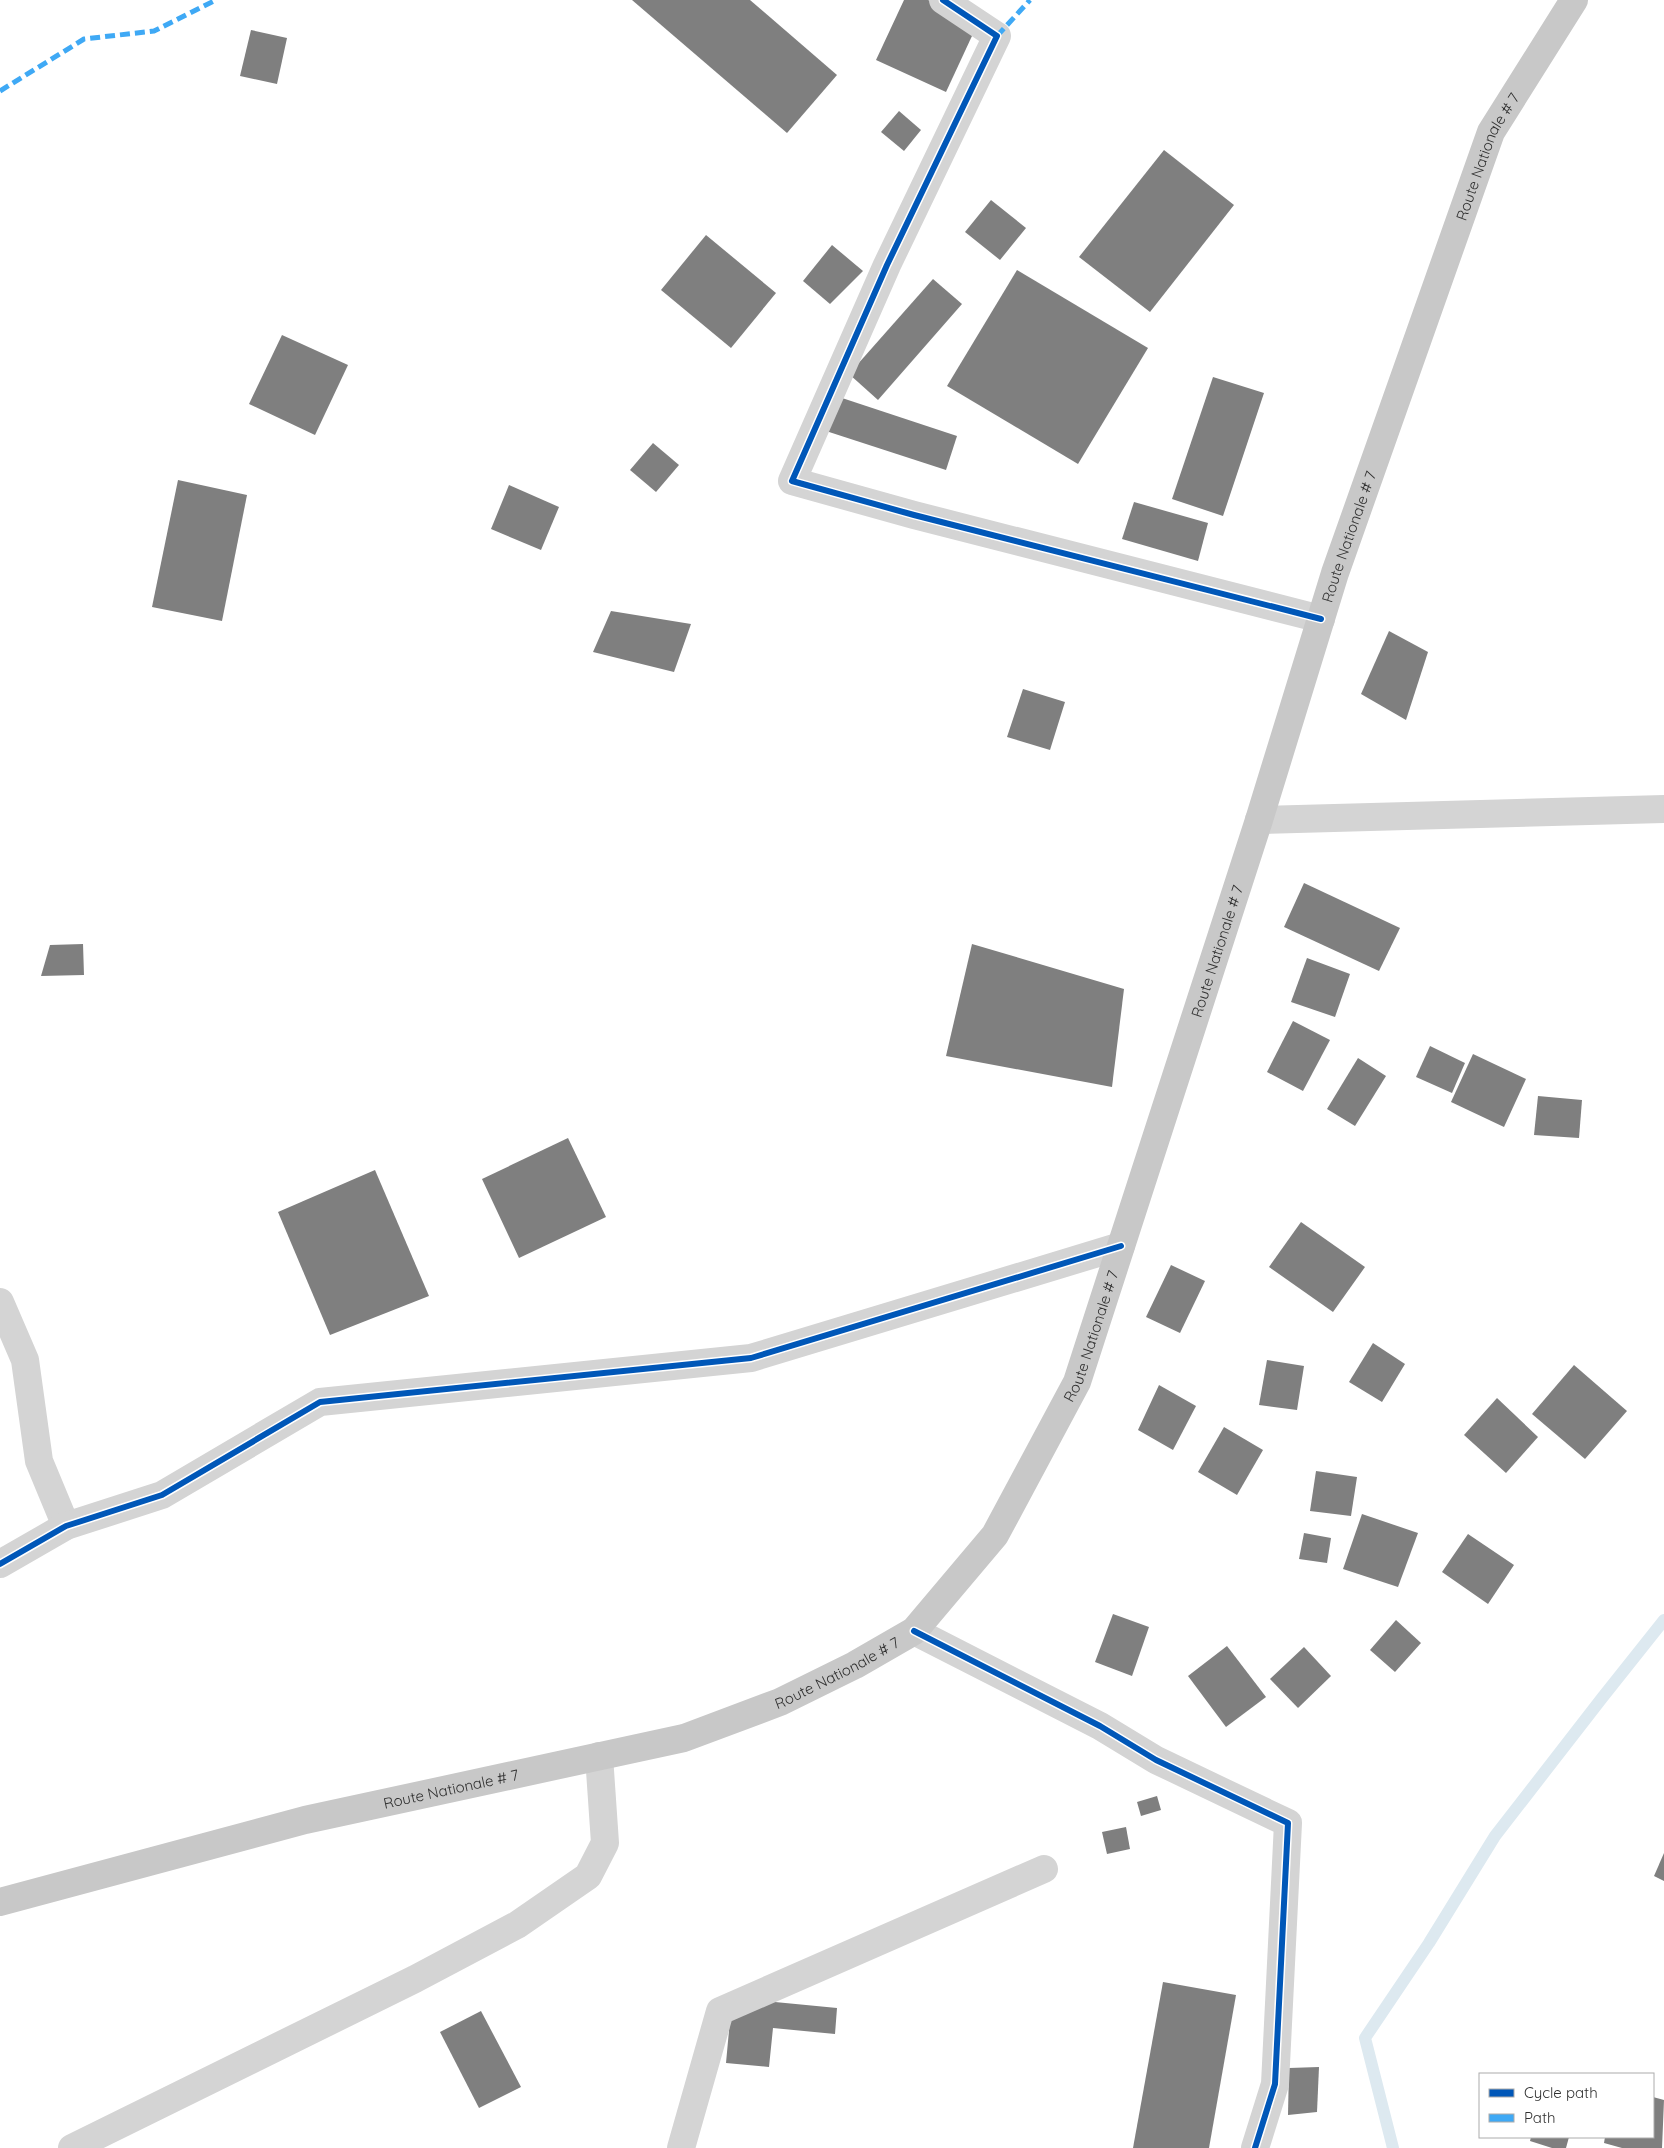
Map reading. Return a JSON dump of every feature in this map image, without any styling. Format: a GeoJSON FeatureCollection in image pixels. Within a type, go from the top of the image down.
{"type":"FeatureCollection","features":[{"type":"Feature","properties":{"kind":"main road","name":"Route Nationale # 7"},"geometry":{"type":"LineString","coordinates":[[0,1902],[305,1820],[684,1738],[780,1702],[855,1665],[914,1631],[995,1535],[1077,1382],[1259,820],[1338,564],[1492,132],[1574,0]]}},
{"type":"Feature","properties":{"kind":"street"},"geometry":{"type":"LineString","coordinates":[[943,0],[997,36],[887,265],[792,481],[914,515],[1321,619]]}},
{"type":"Feature","properties":{"kind":"street"},"geometry":{"type":"LineString","coordinates":[[1259,820],[1664,809]]}},
{"type":"Feature","properties":{"kind":"street"},"geometry":{"type":"LineString","coordinates":[[0,1564],[66,1526],[162,1495],[320,1402],[751,1358],[1121,1246]]}},
{"type":"Feature","properties":{"kind":"street"},"geometry":{"type":"LineString","coordinates":[[0,1302],[25,1360],[39,1461],[66,1526]]}},
{"type":"Feature","properties":{"kind":"street"},"geometry":{"type":"LineString","coordinates":[[914,1631],[1100,1726],[1156,1760],[1288,1823],[1276,2084],[1255,2148]]}},
{"type":"Feature","properties":{"kind":"street"},"geometry":{"type":"LineString","coordinates":[[72,2148],[415,1979],[517,1925],[588,1876],[605,1843],[600,1756]]}},
{"type":"Feature","properties":{"kind":"street"},"geometry":{"type":"LineString","coordinates":[[681,2148],[720,2011],[1044,1869]]}},
{"type":"Feature","properties":{"kind":"building"},"geometry":{"type":"Polygon","coordinates":[[[632,0],[750,0],[837,75],[787,133],[632,0]]]}},
{"type":"Feature","properties":{"kind":"building"},"geometry":{"type":"Polygon","coordinates":[[[904,0],[928,0],[978,23],[946,92],[876,60],[904,0]]]}},
{"type":"Feature","properties":{"kind":"building"},"geometry":{"type":"Polygon","coordinates":[[[251,30],[287,38],[277,84],[240,76],[251,30]]]}},
{"type":"Feature","properties":{"kind":"building"},"geometry":{"type":"Polygon","coordinates":[[[899,111],[921,130],[904,151],[881,132],[899,111]]]}},
{"type":"Feature","properties":{"kind":"building"},"geometry":{"type":"Polygon","coordinates":[[[1164,150],[1234,205],[1150,312],[1079,257],[1164,150]]]}},
{"type":"Feature","properties":{"kind":"building"},"geometry":{"type":"Polygon","coordinates":[[[991,200],[1026,228],[1000,260],[965,232],[991,200]]]}},
{"type":"Feature","properties":{"kind":"building"},"geometry":{"type":"Polygon","coordinates":[[[706,235],[776,293],[731,348],[661,290],[706,235]]]}},
{"type":"Feature","properties":{"kind":"building"},"geometry":{"type":"Polygon","coordinates":[[[832,245],[863,271],[830,304],[803,281],[832,245]]]}},
{"type":"Feature","properties":{"kind":"building"},"geometry":{"type":"Polygon","coordinates":[[[1017,270],[1148,348],[1078,464],[947,386],[1017,270]]]}},
{"type":"Feature","properties":{"kind":"building"},"geometry":{"type":"Polygon","coordinates":[[[933,279],[962,304],[878,400],[849,374],[933,279]]]}},
{"type":"Feature","properties":{"kind":"building"},"geometry":{"type":"Polygon","coordinates":[[[282,335],[348,365],[315,435],[249,404],[282,335]]]}},
{"type":"Feature","properties":{"kind":"building"},"geometry":{"type":"Polygon","coordinates":[[[1213,377],[1264,393],[1223,516],[1172,499],[1213,377]]]}},
{"type":"Feature","properties":{"kind":"building"},"geometry":{"type":"Polygon","coordinates":[[[839,397],[957,436],[946,470],[826,431],[839,397]]]}},
{"type":"Feature","properties":{"kind":"building"},"geometry":{"type":"Polygon","coordinates":[[[653,443],[679,465],[656,492],[630,470],[653,443]]]}},
{"type":"Feature","properties":{"kind":"building"},"geometry":{"type":"Polygon","coordinates":[[[178,480],[247,495],[222,621],[152,607],[178,480]]]}},
{"type":"Feature","properties":{"kind":"building"},"geometry":{"type":"Polygon","coordinates":[[[509,485],[559,507],[541,550],[491,529],[509,485]]]}},
{"type":"Feature","properties":{"kind":"building"},"geometry":{"type":"Polygon","coordinates":[[[1134,502],[1208,523],[1198,561],[1122,539],[1134,502]]]}},
{"type":"Feature","properties":{"kind":"building"},"geometry":{"type":"Polygon","coordinates":[[[611,611],[691,624],[674,672],[593,652],[611,611]]]}},
{"type":"Feature","properties":{"kind":"building"},"geometry":{"type":"Polygon","coordinates":[[[1389,631],[1428,652],[1406,720],[1361,694],[1389,631]]]}},
{"type":"Feature","properties":{"kind":"building"},"geometry":{"type":"Polygon","coordinates":[[[1023,689],[1065,702],[1050,750],[1007,737],[1023,689]]]}},
{"type":"Feature","properties":{"kind":"building"},"geometry":{"type":"Polygon","coordinates":[[[1304,883],[1400,928],[1379,971],[1284,927],[1304,883]]]}},
{"type":"Feature","properties":{"kind":"building"},"geometry":{"type":"Polygon","coordinates":[[[83,944],[84,975],[41,976],[50,945],[83,944]]]}},
{"type":"Feature","properties":{"kind":"building"},"geometry":{"type":"Polygon","coordinates":[[[972,944],[1124,989],[1112,1087],[946,1056],[972,944]]]}},
{"type":"Feature","properties":{"kind":"building"},"geometry":{"type":"Polygon","coordinates":[[[1307,958],[1350,974],[1335,1017],[1291,1002],[1307,958]]]}},
{"type":"Feature","properties":{"kind":"building"},"geometry":{"type":"Polygon","coordinates":[[[1293,1021],[1330,1040],[1303,1091],[1267,1072],[1293,1021]]]}},
{"type":"Feature","properties":{"kind":"building"},"geometry":{"type":"Polygon","coordinates":[[[1430,1046],[1465,1063],[1452,1093],[1416,1077],[1430,1046]]]}},
{"type":"Feature","properties":{"kind":"building"},"geometry":{"type":"Polygon","coordinates":[[[1473,1054],[1526,1079],[1504,1127],[1451,1102],[1473,1054]]]}},
{"type":"Feature","properties":{"kind":"building"},"geometry":{"type":"Polygon","coordinates":[[[1358,1058],[1386,1076],[1355,1126],[1327,1109],[1358,1058]]]}},
{"type":"Feature","properties":{"kind":"building"},"geometry":{"type":"Polygon","coordinates":[[[1538,1096],[1582,1100],[1579,1138],[1534,1135],[1538,1096]]]}},
{"type":"Feature","properties":{"kind":"building"},"geometry":{"type":"Polygon","coordinates":[[[568,1138],[606,1217],[519,1258],[482,1179],[568,1138]]]}},
{"type":"Feature","properties":{"kind":"building"},"geometry":{"type":"Polygon","coordinates":[[[375,1170],[429,1296],[330,1335],[278,1212],[375,1170]]]}},
{"type":"Feature","properties":{"kind":"building"},"geometry":{"type":"Polygon","coordinates":[[[1301,1222],[1365,1267],[1333,1312],[1269,1267],[1301,1222]]]}},
{"type":"Feature","properties":{"kind":"building"},"geometry":{"type":"Polygon","coordinates":[[[1171,1265],[1205,1281],[1180,1333],[1146,1317],[1171,1265]]]}},
{"type":"Feature","properties":{"kind":"building"},"geometry":{"type":"Polygon","coordinates":[[[1373,1343],[1405,1364],[1382,1402],[1349,1382],[1373,1343]]]}},
{"type":"Feature","properties":{"kind":"building"},"geometry":{"type":"Polygon","coordinates":[[[1267,1360],[1304,1366],[1297,1410],[1259,1405],[1267,1360]]]}},
{"type":"Feature","properties":{"kind":"building"},"geometry":{"type":"Polygon","coordinates":[[[1574,1365],[1627,1411],[1585,1459],[1532,1414],[1574,1365]]]}},
{"type":"Feature","properties":{"kind":"building"},"geometry":{"type":"Polygon","coordinates":[[[1159,1385],[1196,1406],[1173,1450],[1138,1430],[1159,1385]]]}},
{"type":"Feature","properties":{"kind":"building"},"geometry":{"type":"Polygon","coordinates":[[[1497,1398],[1538,1437],[1506,1473],[1464,1435],[1497,1398]]]}},
{"type":"Feature","properties":{"kind":"building"},"geometry":{"type":"Polygon","coordinates":[[[1224,1427],[1263,1450],[1237,1495],[1198,1472],[1224,1427]]]}},
{"type":"Feature","properties":{"kind":"building"},"geometry":{"type":"Polygon","coordinates":[[[1316,1471],[1357,1477],[1351,1516],[1310,1511],[1316,1471]]]}},
{"type":"Feature","properties":{"kind":"building"},"geometry":{"type":"Polygon","coordinates":[[[1362,1514],[1418,1533],[1398,1587],[1343,1569],[1362,1514]]]}},
{"type":"Feature","properties":{"kind":"building"},"geometry":{"type":"Polygon","coordinates":[[[1304,1533],[1331,1538],[1327,1563],[1299,1559],[1304,1533]]]}},
{"type":"Feature","properties":{"kind":"building"},"geometry":{"type":"Polygon","coordinates":[[[1468,1534],[1514,1565],[1488,1604],[1442,1572],[1468,1534]]]}},
{"type":"Feature","properties":{"kind":"building"},"geometry":{"type":"Polygon","coordinates":[[[1113,1614],[1149,1627],[1132,1676],[1095,1662],[1113,1614]]]}},
{"type":"Feature","properties":{"kind":"building"},"geometry":{"type":"Polygon","coordinates":[[[1396,1620],[1421,1643],[1395,1672],[1370,1650],[1396,1620]]]}},
{"type":"Feature","properties":{"kind":"building"},"geometry":{"type":"Polygon","coordinates":[[[1227,1646],[1266,1697],[1226,1727],[1188,1676],[1227,1646]]]}},
{"type":"Feature","properties":{"kind":"building"},"geometry":{"type":"Polygon","coordinates":[[[1304,1647],[1331,1676],[1298,1708],[1270,1679],[1304,1647]]]}},
{"type":"Feature","properties":{"kind":"building"},"geometry":{"type":"Polygon","coordinates":[[[1157,1796],[1161,1810],[1141,1816],[1137,1802],[1157,1796]]]}},
{"type":"Feature","properties":{"kind":"building"},"geometry":{"type":"Polygon","coordinates":[[[1126,1827],[1130,1849],[1107,1854],[1102,1832],[1126,1827]]]}},
{"type":"Feature","properties":{"kind":"building"},"geometry":{"type":"Polygon","coordinates":[[[1664,1853],[1664,1881],[1654,1876],[1664,1853]]]}},
{"type":"Feature","properties":{"kind":"building"},"geometry":{"type":"Polygon","coordinates":[[[1163,1982],[1236,1995],[1209,2148],[1133,2148],[1163,1982]]]}},
{"type":"Feature","properties":{"kind":"building"},"geometry":{"type":"Polygon","coordinates":[[[732,1998],[837,2008],[835,2034],[773,2028],[769,2067],[726,2063],[732,1998]]]}},
{"type":"Feature","properties":{"kind":"building"},"geometry":{"type":"Polygon","coordinates":[[[481,2011],[521,2087],[479,2108],[440,2032],[481,2011]]]}},
{"type":"Feature","properties":{"kind":"building"},"geometry":{"type":"Polygon","coordinates":[[[1319,2067],[1317,2112],[1288,2115],[1289,2068],[1319,2067]]]}},
{"type":"Feature","properties":{"kind":"building"},"geometry":{"type":"Polygon","coordinates":[[[1654,2097],[1664,2100],[1662,2148],[1622,2148],[1604,2143],[1605,2138],[1654,2138],[1654,2097]]]}},
{"type":"Feature","properties":{"kind":"building"},"geometry":{"type":"Polygon","coordinates":[[[1531,2138],[1569,2138],[1566,2148],[1552,2148],[1530,2141],[1531,2138]]]}},
{"type":"Feature","properties":{"kind":"waterway"},"geometry":{"type":"LineString","coordinates":[[1393,2148],[1365,2038],[1429,1943],[1495,1836],[1664,1620]]}},
{"type":"Feature","properties":{"kind":"marked path"},"geometry":{"type":"LineString","coordinates":[[0,91],[84,39],[154,31],[216,0]]}},
{"type":"Feature","properties":{"kind":"marked path"},"geometry":{"type":"LineString","coordinates":[[997,36],[1030,0]]}},
{"type":"Feature","properties":{"kind":"cycle path"},"geometry":{"type":"LineString","coordinates":[[943,0],[997,36],[887,265],[792,481],[914,515],[1321,619]]}},
{"type":"Feature","properties":{"kind":"cycle path"},"geometry":{"type":"LineString","coordinates":[[0,1564],[66,1526],[162,1495],[320,1402],[751,1358],[1121,1246]]}},
{"type":"Feature","properties":{"kind":"cycle path"},"geometry":{"type":"LineString","coordinates":[[914,1631],[1100,1726],[1156,1760],[1288,1823],[1275,2084],[1255,2148]]}}]}
